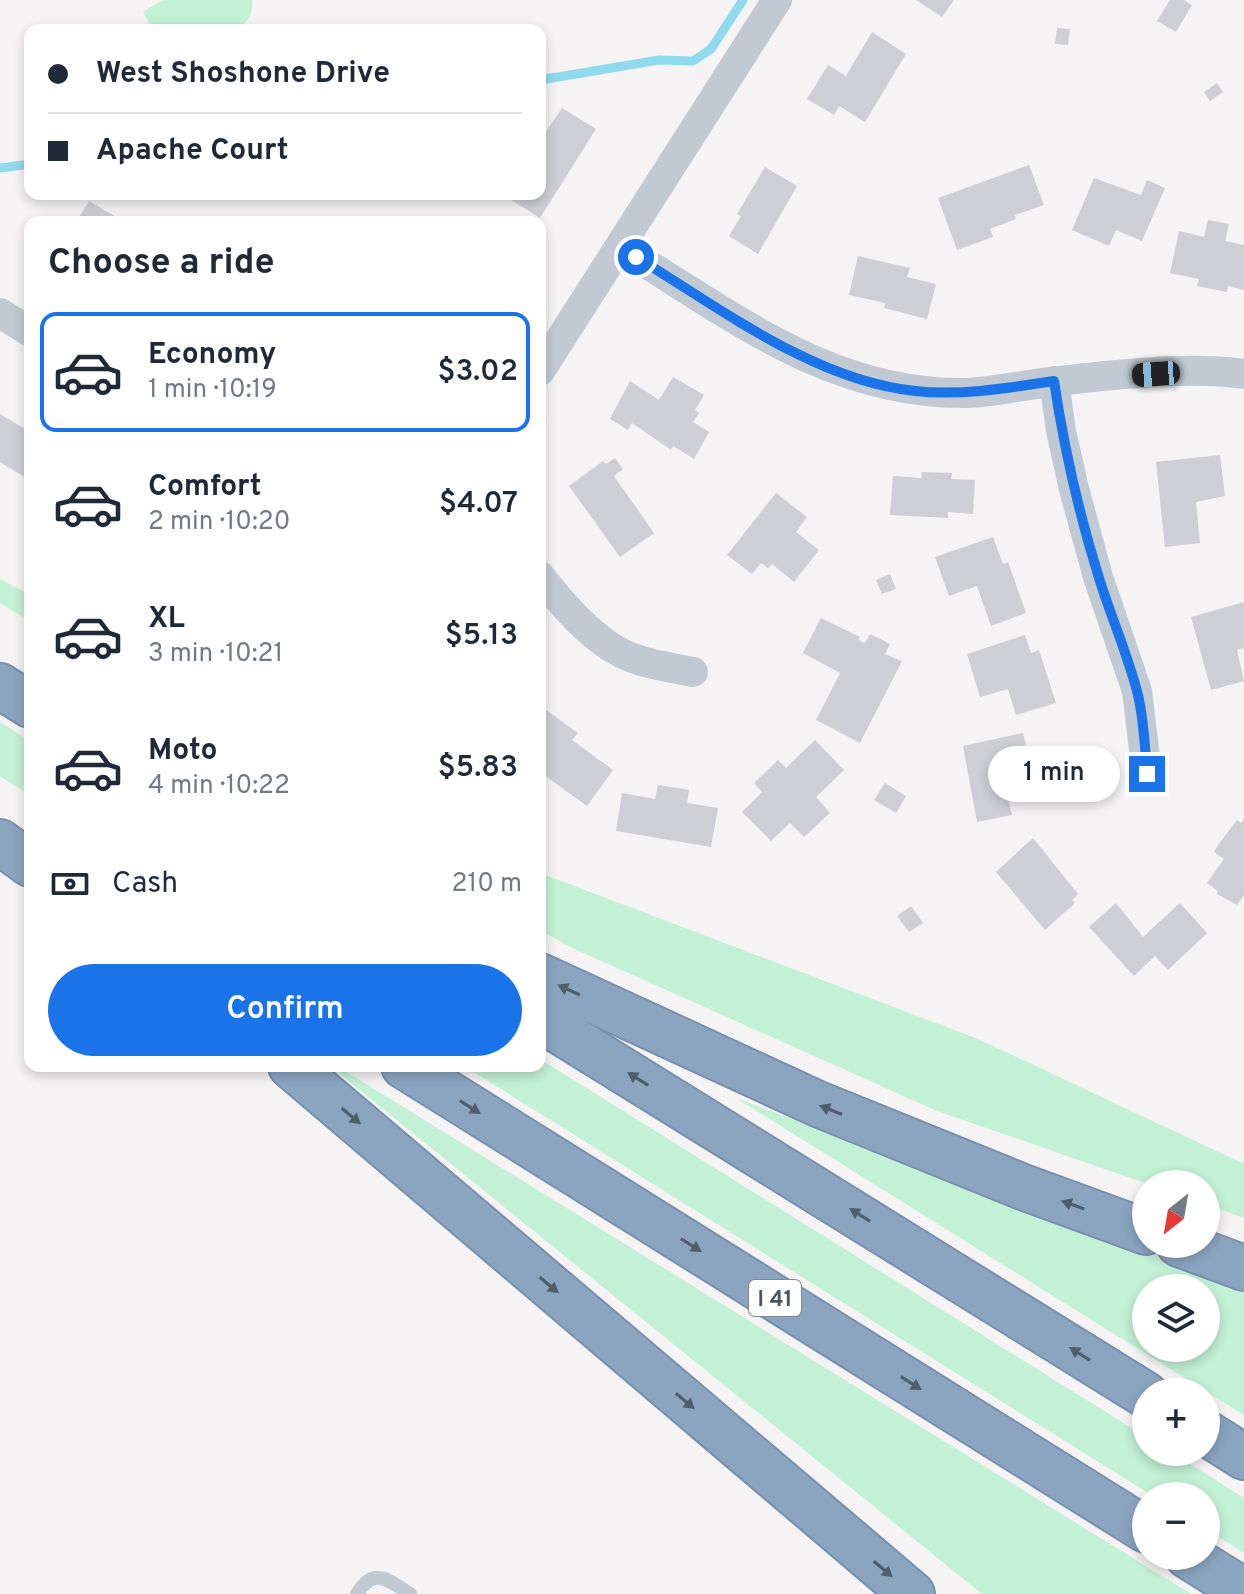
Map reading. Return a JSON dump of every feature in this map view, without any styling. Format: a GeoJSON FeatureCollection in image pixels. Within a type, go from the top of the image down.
{"type":"FeatureCollection","features":[{"type":"Feature","properties":{"kind":"highway"},"geometry":{"type":"LineString","coordinates":[[0,686],[24,701]]}},
{"type":"Feature","properties":{"kind":"highway"},"geometry":{"type":"LineString","coordinates":[[0,813],[24,828]]}},
{"type":"Feature","properties":{"kind":"highway"},"geometry":{"type":"LineString","coordinates":[[0,842],[24,860]]}},
{"type":"Feature","properties":{"kind":"highway"},"geometry":{"type":"LineString","coordinates":[[546,979],[818,1104],[1023,1187],[1132,1227]]}},
{"type":"Feature","properties":{"kind":"highway"},"geometry":{"type":"LineString","coordinates":[[546,1023],[1132,1386]]}},
{"type":"Feature","properties":{"kind":"highway"},"geometry":{"type":"LineString","coordinates":[[298,1072],[912,1594]]}},
{"type":"Feature","properties":{"kind":"highway","name":"I 41"},"geometry":{"type":"LineString","coordinates":[[414,1072],[1132,1521]]}},
{"type":"Feature","properties":{"kind":"highway"},"geometry":{"type":"LineString","coordinates":[[1217,1258],[1244,1268]]}},
{"type":"Feature","properties":{"kind":"highway"},"geometry":{"type":"LineString","coordinates":[[1220,1442],[1244,1457]]}},
{"type":"Feature","properties":{"kind":"highway"},"geometry":{"type":"LineString","coordinates":[[1210,1570],[1244,1591]]}},
{"type":"Feature","properties":{"kind":"street"},"geometry":{"type":"LineString","coordinates":[[546,362],[777,0]]}},
{"type":"Feature","properties":{"kind":"street"},"geometry":{"type":"LineString","coordinates":[[621,248],[793,351],[842,374],[880,386],[916,392],[970,393],[1054,381],[1186,372],[1244,374]]}},
{"type":"Feature","properties":{"kind":"street"},"geometry":{"type":"LineString","coordinates":[[0,313],[24,328]]}},
{"type":"Feature","properties":{"kind":"street"},"geometry":{"type":"LineString","coordinates":[[1054,381],[1074,489],[1098,577],[1137,691],[1147,774]]}},
{"type":"Feature","properties":{"kind":"street"},"geometry":{"type":"LineString","coordinates":[[546,582],[589,629],[621,653],[693,672]]}},
{"type":"Feature","properties":{"kind":"lane"},"geometry":{"type":"LineString","coordinates":[[357,1594],[365,1581],[374,1577],[387,1579],[410,1594]]}},
{"type":"Feature","properties":{"kind":"green space"},"geometry":{"type":"Polygon","coordinates":[[[163,0],[252,0],[252,9],[244,24],[150,24],[143,12],[163,0]]]}},
{"type":"Feature","properties":{"kind":"green space"},"geometry":{"type":"Polygon","coordinates":[[[0,579],[24,592],[24,617],[0,603],[0,579]]]}},
{"type":"Feature","properties":{"kind":"green space"},"geometry":{"type":"Polygon","coordinates":[[[0,722],[24,737],[24,791],[0,776],[0,722]]]}},
{"type":"Feature","properties":{"kind":"green space"},"geometry":{"type":"Polygon","coordinates":[[[546,875],[978,1039],[1244,1164],[1244,1218],[1220,1209],[1220,1170],[1132,1170],[1132,1178],[937,1111],[546,933],[546,875]]]}},
{"type":"Feature","properties":{"kind":"green space"},"geometry":{"type":"Polygon","coordinates":[[[546,1063],[1132,1428],[1132,1466],[1193,1466],[1219,1482],[1132,1483],[474,1072],[546,1072],[546,1063]]]}},
{"type":"Feature","properties":{"kind":"green space"},"geometry":{"type":"Polygon","coordinates":[[[337,1072],[347,1072],[1132,1558],[1132,1570],[1152,1570],[1191,1594],[982,1594],[337,1072]]]}},
{"type":"Feature","properties":{"kind":"green space"},"geometry":{"type":"Polygon","coordinates":[[[736,1098],[1132,1246],[1132,1258],[1164,1258],[1207,1274],[1132,1274],[1132,1345],[736,1098]]]}},
{"type":"Feature","properties":{"kind":"green space"},"geometry":{"type":"Polygon","coordinates":[[[1220,1279],[1244,1288],[1244,1415],[1220,1400],[1220,1378],[1185,1378],[1159,1362],[1220,1362],[1220,1279]]]}},
{"type":"Feature","properties":{"kind":"green space"},"geometry":{"type":"Polygon","coordinates":[[[1220,1483],[1244,1498],[1244,1553],[1220,1538],[1220,1483]]]}},
{"type":"Feature","properties":{"kind":"building"},"geometry":{"type":"Polygon","coordinates":[[[916,0],[954,0],[942,17],[916,0]]]}},
{"type":"Feature","properties":{"kind":"building"},"geometry":{"type":"Polygon","coordinates":[[[1170,0],[1184,0],[1192,5],[1176,32],[1157,21],[1170,0]]]}},
{"type":"Feature","properties":{"kind":"building"},"geometry":{"type":"Polygon","coordinates":[[[1057,28],[1070,29],[1068,45],[1055,44],[1057,28]]]}},
{"type":"Feature","properties":{"kind":"building"},"geometry":{"type":"Polygon","coordinates":[[[872,32],[906,54],[865,122],[839,106],[834,115],[807,99],[828,65],[846,76],[872,32]]]}},
{"type":"Feature","properties":{"kind":"building"},"geometry":{"type":"Polygon","coordinates":[[[1217,83],[1223,92],[1210,101],[1204,92],[1217,83]]]}},
{"type":"Feature","properties":{"kind":"building"},"geometry":{"type":"Polygon","coordinates":[[[562,108],[596,129],[541,216],[537,216],[512,200],[546,200],[546,131],[562,108]]]}},
{"type":"Feature","properties":{"kind":"building"},"geometry":{"type":"Polygon","coordinates":[[[1029,165],[1044,205],[1015,215],[1016,219],[990,229],[993,237],[957,250],[938,198],[1029,165]]]}},
{"type":"Feature","properties":{"kind":"building"},"geometry":{"type":"Polygon","coordinates":[[[765,167],[797,186],[758,254],[729,236],[741,216],[737,214],[765,167]]]}},
{"type":"Feature","properties":{"kind":"building"},"geometry":{"type":"Polygon","coordinates":[[[1094,178],[1141,195],[1147,180],[1165,188],[1142,241],[1116,230],[1109,246],[1072,230],[1094,178]]]}},
{"type":"Feature","properties":{"kind":"building"},"geometry":{"type":"Polygon","coordinates":[[[89,201],[114,216],[80,216],[89,201]]]}},
{"type":"Feature","properties":{"kind":"building"},"geometry":{"type":"Polygon","coordinates":[[[1208,220],[1229,224],[1225,241],[1244,245],[1244,290],[1228,286],[1227,292],[1197,286],[1199,279],[1170,273],[1179,231],[1204,237],[1208,220]]]}},
{"type":"Feature","properties":{"kind":"building"},"geometry":{"type":"Polygon","coordinates":[[[858,256],[910,268],[907,277],[936,284],[927,319],[884,308],[885,303],[849,295],[858,256]]]}},
{"type":"Feature","properties":{"kind":"building"},"geometry":{"type":"Polygon","coordinates":[[[673,377],[704,395],[695,410],[699,413],[693,422],[709,432],[694,459],[673,446],[671,450],[632,423],[628,430],[610,419],[630,381],[659,400],[673,377]]]}},
{"type":"Feature","properties":{"kind":"building"},"geometry":{"type":"Polygon","coordinates":[[[0,414],[24,428],[24,477],[0,462],[0,414]]]}},
{"type":"Feature","properties":{"kind":"building"},"geometry":{"type":"Polygon","coordinates":[[[1220,455],[1225,496],[1196,502],[1200,543],[1165,547],[1156,462],[1220,455]]]}},
{"type":"Feature","properties":{"kind":"building"},"geometry":{"type":"Polygon","coordinates":[[[615,458],[623,469],[614,476],[654,533],[620,557],[569,486],[603,461],[606,464],[615,458]]]}},
{"type":"Feature","properties":{"kind":"building"},"geometry":{"type":"Polygon","coordinates":[[[922,472],[952,473],[951,479],[975,480],[973,514],[948,512],[948,518],[890,515],[893,476],[921,478],[922,472]]]}},
{"type":"Feature","properties":{"kind":"building"},"geometry":{"type":"Polygon","coordinates":[[[776,493],[807,517],[796,532],[819,550],[794,582],[772,564],[768,568],[761,563],[752,574],[727,555],[776,493]]]}},
{"type":"Feature","properties":{"kind":"building"},"geometry":{"type":"Polygon","coordinates":[[[993,537],[1003,564],[1008,562],[1026,613],[991,626],[977,586],[949,596],[935,557],[993,537]]]}},
{"type":"Feature","properties":{"kind":"building"},"geometry":{"type":"Polygon","coordinates":[[[890,574],[896,589],[882,594],[876,580],[890,574]]]}},
{"type":"Feature","properties":{"kind":"building"},"geometry":{"type":"Polygon","coordinates":[[[1244,602],[1244,648],[1237,650],[1244,681],[1211,690],[1191,617],[1244,602]]]}},
{"type":"Feature","properties":{"kind":"building"},"geometry":{"type":"Polygon","coordinates":[[[821,618],[860,637],[858,640],[865,643],[870,634],[890,644],[885,654],[902,661],[860,743],[816,720],[840,673],[803,653],[821,618]]]}},
{"type":"Feature","properties":{"kind":"building"},"geometry":{"type":"Polygon","coordinates":[[[1025,635],[1031,653],[1039,650],[1056,703],[1016,715],[1008,689],[980,697],[967,654],[1025,635]]]}},
{"type":"Feature","properties":{"kind":"building"},"geometry":{"type":"Polygon","coordinates":[[[546,710],[578,733],[572,740],[613,770],[587,806],[546,776],[546,710]]]}},
{"type":"Feature","properties":{"kind":"building"},"geometry":{"type":"Polygon","coordinates":[[[1023,733],[1032,771],[1004,777],[1012,815],[977,822],[963,746],[1023,733]]]}},
{"type":"Feature","properties":{"kind":"building"},"geometry":{"type":"Polygon","coordinates":[[[815,740],[844,770],[816,797],[830,813],[804,837],[790,823],[771,841],[742,812],[762,792],[754,783],[778,760],[786,768],[815,740]]]}},
{"type":"Feature","properties":{"kind":"building"},"geometry":{"type":"Polygon","coordinates":[[[885,783],[906,796],[896,813],[874,800],[885,783]]]}},
{"type":"Feature","properties":{"kind":"building"},"geometry":{"type":"Polygon","coordinates":[[[658,785],[689,790],[687,803],[718,808],[711,847],[616,831],[622,793],[655,799],[658,785]]]}},
{"type":"Feature","properties":{"kind":"building"},"geometry":{"type":"Polygon","coordinates":[[[1244,819],[1244,895],[1237,905],[1217,894],[1218,891],[1207,883],[1224,859],[1214,852],[1237,820],[1241,823],[1244,819]]]}},
{"type":"Feature","properties":{"kind":"building"},"geometry":{"type":"Polygon","coordinates":[[[1033,838],[1078,894],[1072,900],[1075,903],[1045,930],[996,872],[1033,838]]]}},
{"type":"Feature","properties":{"kind":"building"},"geometry":{"type":"Polygon","coordinates":[[[1116,903],[1143,937],[1180,903],[1207,933],[1168,970],[1155,956],[1134,976],[1089,927],[1116,903]]]}},
{"type":"Feature","properties":{"kind":"building"},"geometry":{"type":"Polygon","coordinates":[[[911,906],[923,923],[909,932],[897,916],[911,906]]]}},
{"type":"Feature","properties":{"kind":"waterway"},"geometry":{"type":"LineString","coordinates":[[546,79],[659,60],[693,61],[711,49],[743,0]]}},
{"type":"Feature","properties":{"kind":"waterway"},"geometry":{"type":"LineString","coordinates":[[0,168],[24,165]]}},
{"type":"Feature","properties":{"kind":"route"},"geometry":{"type":"LineString","coordinates":[[636,257],[804,357],[880,386],[916,392],[970,393],[1054,381],[1074,489],[1098,577],[1137,691],[1147,774]]}}]}
